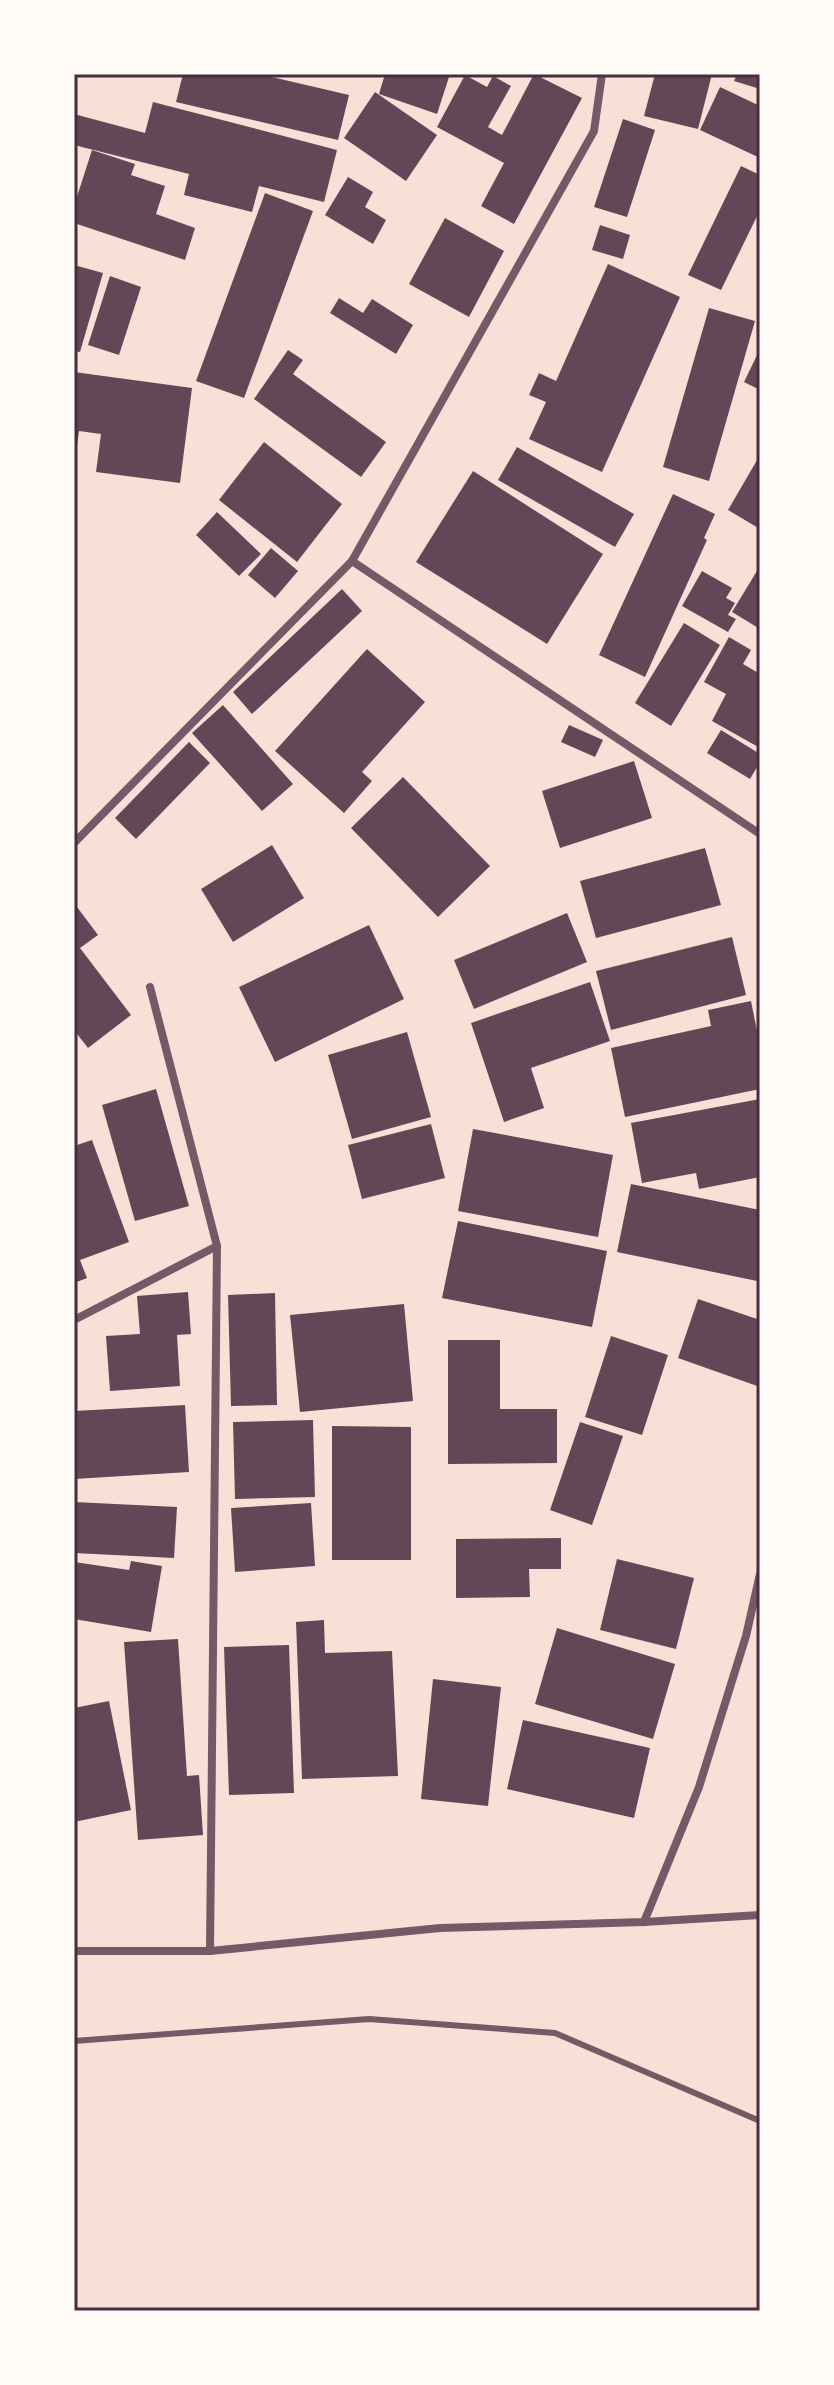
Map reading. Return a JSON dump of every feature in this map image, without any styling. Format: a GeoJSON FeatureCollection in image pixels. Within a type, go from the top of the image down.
{"type":"FeatureCollection","features":[{"type":"Feature","properties":{"kind":"street"},"geometry":{"type":"LineString","coordinates":[[74,843],[352,561],[594,131],[602,74]]}},
{"type":"Feature","properties":{"kind":"street"},"geometry":{"type":"LineString","coordinates":[[352,561],[760,834]]}},
{"type":"Feature","properties":{"kind":"street"},"geometry":{"type":"LineString","coordinates":[[150,987],[217,1246],[210,1951]]}},
{"type":"Feature","properties":{"kind":"street"},"geometry":{"type":"LineString","coordinates":[[74,1320],[217,1246]]}},
{"type":"Feature","properties":{"kind":"street"},"geometry":{"type":"LineString","coordinates":[[644,1922],[699,1787],[746,1636],[760,1574]]}},
{"type":"Feature","properties":{"kind":"street"},"geometry":{"type":"LineString","coordinates":[[74,1951],[210,1951],[440,1928],[760,1915]]}},
{"type":"Feature","properties":{"kind":"lane"},"geometry":{"type":"LineString","coordinates":[[74,2041],[369,2019],[555,2033],[760,2121]]}},
{"type":"Feature","properties":{"kind":"building"},"geometry":{"type":"Polygon","coordinates":[[[183,74],[259,74],[349,95],[338,140],[176,102],[183,74]]]}},
{"type":"Feature","properties":{"kind":"building"},"geometry":{"type":"Polygon","coordinates":[[[385,74],[450,74],[437,114],[379,94],[385,74]]]}},
{"type":"Feature","properties":{"kind":"building"},"geometry":{"type":"Polygon","coordinates":[[[534,74],[582,98],[514,224],[481,206],[504,163],[437,127],[465,75],[487,87],[493,76],[511,86],[488,127],[502,135],[534,74]]]}},
{"type":"Feature","properties":{"kind":"building"},"geometry":{"type":"Polygon","coordinates":[[[655,74],[712,74],[698,129],[644,116],[655,74]]]}},
{"type":"Feature","properties":{"kind":"building"},"geometry":{"type":"Polygon","coordinates":[[[737,74],[760,74],[760,89],[734,81],[737,74]]]}},
{"type":"Feature","properties":{"kind":"building"},"geometry":{"type":"Polygon","coordinates":[[[720,87],[760,106],[760,158],[700,130],[720,87]]]}},
{"type":"Feature","properties":{"kind":"building"},"geometry":{"type":"Polygon","coordinates":[[[375,92],[437,135],[406,181],[344,138],[375,92]]]}},
{"type":"Feature","properties":{"kind":"building"},"geometry":{"type":"Polygon","coordinates":[[[153,102],[337,150],[324,202],[259,186],[252,212],[184,195],[189,174],[74,145],[74,114],[145,133],[153,102]]]}},
{"type":"Feature","properties":{"kind":"building"},"geometry":{"type":"Polygon","coordinates":[[[623,119],[655,130],[627,217],[594,207],[623,119]]]}},
{"type":"Feature","properties":{"kind":"building"},"geometry":{"type":"Polygon","coordinates":[[[92,150],[135,164],[131,175],[165,186],[156,214],[195,228],[185,260],[74,223],[74,206],[92,150]]]}},
{"type":"Feature","properties":{"kind":"building"},"geometry":{"type":"Polygon","coordinates":[[[741,166],[760,175],[760,210],[721,290],[688,275],[741,166]]]}},
{"type":"Feature","properties":{"kind":"building"},"geometry":{"type":"Polygon","coordinates":[[[348,177],[373,192],[365,207],[386,220],[373,244],[325,215],[348,177]]]}},
{"type":"Feature","properties":{"kind":"building"},"geometry":{"type":"Polygon","coordinates":[[[265,193],[313,211],[244,398],[196,381],[265,193]]]}},
{"type":"Feature","properties":{"kind":"building"},"geometry":{"type":"Polygon","coordinates":[[[445,218],[504,251],[469,317],[409,284],[445,218]]]}},
{"type":"Feature","properties":{"kind":"building"},"geometry":{"type":"Polygon","coordinates":[[[600,225],[630,235],[623,259],[592,250],[600,225]]]}},
{"type":"Feature","properties":{"kind":"building"},"geometry":{"type":"Polygon","coordinates":[[[608,264],[680,297],[602,472],[529,439],[546,402],[529,395],[539,373],[556,381],[608,264]]]}},
{"type":"Feature","properties":{"kind":"building"},"geometry":{"type":"Polygon","coordinates":[[[74,265],[103,273],[80,352],[74,351],[74,265]]]}},
{"type":"Feature","properties":{"kind":"building"},"geometry":{"type":"Polygon","coordinates":[[[110,276],[141,287],[119,355],[88,345],[110,276]]]}},
{"type":"Feature","properties":{"kind":"building"},"geometry":{"type":"Polygon","coordinates":[[[339,298],[363,313],[372,299],[413,325],[396,354],[330,313],[339,298]]]}},
{"type":"Feature","properties":{"kind":"building"},"geometry":{"type":"Polygon","coordinates":[[[709,308],[755,321],[709,481],[663,467],[709,308]]]}},
{"type":"Feature","properties":{"kind":"building"},"geometry":{"type":"Polygon","coordinates":[[[760,349],[760,390],[744,382],[760,349]]]}},
{"type":"Feature","properties":{"kind":"building"},"geometry":{"type":"Polygon","coordinates":[[[288,350],[303,360],[293,374],[386,442],[361,477],[254,399],[288,350]]]}},
{"type":"Feature","properties":{"kind":"building"},"geometry":{"type":"Polygon","coordinates":[[[74,372],[192,388],[180,483],[96,472],[101,434],[79,431],[74,454],[74,372]]]}},
{"type":"Feature","properties":{"kind":"building"},"geometry":{"type":"Polygon","coordinates":[[[264,442],[342,504],[297,562],[219,500],[264,442]]]}},
{"type":"Feature","properties":{"kind":"building"},"geometry":{"type":"Polygon","coordinates":[[[517,447],[634,514],[615,547],[498,480],[517,447]]]}},
{"type":"Feature","properties":{"kind":"building"},"geometry":{"type":"Polygon","coordinates":[[[760,455],[760,529],[728,510],[760,455]]]}},
{"type":"Feature","properties":{"kind":"building"},"geometry":{"type":"Polygon","coordinates":[[[473,471],[603,554],[547,644],[416,562],[473,471]]]}},
{"type":"Feature","properties":{"kind":"building"},"geometry":{"type":"Polygon","coordinates":[[[673,494],[715,514],[704,538],[707,540],[645,677],[599,655],[673,494]]]}},
{"type":"Feature","properties":{"kind":"building"},"geometry":{"type":"Polygon","coordinates":[[[217,512],[261,554],[239,576],[196,535],[217,512]]]}},
{"type":"Feature","properties":{"kind":"building"},"geometry":{"type":"Polygon","coordinates":[[[271,548],[298,571],[275,598],[248,575],[271,548]]]}},
{"type":"Feature","properties":{"kind":"building"},"geometry":{"type":"Polygon","coordinates":[[[760,566],[760,629],[732,612],[760,566]]]}},
{"type":"Feature","properties":{"kind":"building"},"geometry":{"type":"Polygon","coordinates":[[[702,571],[732,588],[726,598],[735,603],[728,615],[736,619],[728,632],[682,606],[702,571]]]}},
{"type":"Feature","properties":{"kind":"building"},"geometry":{"type":"Polygon","coordinates":[[[342,589],[362,611],[252,714],[233,692],[342,589]]]}},
{"type":"Feature","properties":{"kind":"building"},"geometry":{"type":"Polygon","coordinates":[[[684,623],[720,645],[671,726],[635,703],[684,623]]]}},
{"type":"Feature","properties":{"kind":"building"},"geometry":{"type":"Polygon","coordinates":[[[729,637],[751,650],[743,664],[760,674],[760,748],[712,721],[726,694],[704,682],[729,637]]]}},
{"type":"Feature","properties":{"kind":"building"},"geometry":{"type":"Polygon","coordinates":[[[367,649],[425,702],[362,772],[372,781],[344,813],[275,751],[367,649]]]}},
{"type":"Feature","properties":{"kind":"building"},"geometry":{"type":"Polygon","coordinates":[[[223,705],[293,784],[262,811],[192,733],[223,705]]]}},
{"type":"Feature","properties":{"kind":"building"},"geometry":{"type":"Polygon","coordinates":[[[569,725],[603,740],[595,757],[561,742],[569,725]]]}},
{"type":"Feature","properties":{"kind":"building"},"geometry":{"type":"Polygon","coordinates":[[[721,730],[760,754],[760,762],[750,779],[707,753],[721,730]]]}},
{"type":"Feature","properties":{"kind":"building"},"geometry":{"type":"Polygon","coordinates":[[[189,742],[210,763],[136,839],[115,818],[189,742]]]}},
{"type":"Feature","properties":{"kind":"building"},"geometry":{"type":"Polygon","coordinates":[[[634,761],[652,818],[560,848],[542,791],[634,761]]]}},
{"type":"Feature","properties":{"kind":"building"},"geometry":{"type":"Polygon","coordinates":[[[403,777],[490,866],[438,917],[351,828],[403,777]]]}},
{"type":"Feature","properties":{"kind":"building"},"geometry":{"type":"Polygon","coordinates":[[[272,845],[304,898],[233,942],[201,889],[272,845]]]}},
{"type":"Feature","properties":{"kind":"building"},"geometry":{"type":"Polygon","coordinates":[[[705,848],[721,905],[596,938],[580,881],[705,848]]]}},
{"type":"Feature","properties":{"kind":"building"},"geometry":{"type":"Polygon","coordinates":[[[74,903],[98,935],[80,948],[131,1015],[88,1048],[74,1030],[74,903]]]}},
{"type":"Feature","properties":{"kind":"building"},"geometry":{"type":"Polygon","coordinates":[[[567,913],[587,962],[474,1009],[454,960],[567,913]]]}},
{"type":"Feature","properties":{"kind":"building"},"geometry":{"type":"Polygon","coordinates":[[[369,925],[404,999],[275,1062],[239,987],[369,925]]]}},
{"type":"Feature","properties":{"kind":"building"},"geometry":{"type":"Polygon","coordinates":[[[732,937],[746,995],[611,1030],[596,971],[732,937]]]}},
{"type":"Feature","properties":{"kind":"building"},"geometry":{"type":"Polygon","coordinates":[[[590,982],[610,1041],[531,1068],[544,1108],[504,1122],[471,1023],[590,982]]]}},
{"type":"Feature","properties":{"kind":"building"},"geometry":{"type":"Polygon","coordinates":[[[751,1001],[760,1046],[760,1089],[625,1117],[611,1048],[711,1026],[708,1010],[751,1001]]]}},
{"type":"Feature","properties":{"kind":"building"},"geometry":{"type":"Polygon","coordinates":[[[407,1032],[431,1117],[352,1139],[328,1055],[407,1032]]]}},
{"type":"Feature","properties":{"kind":"building"},"geometry":{"type":"Polygon","coordinates":[[[156,1089],[189,1206],[135,1221],[102,1105],[156,1089]]]}},
{"type":"Feature","properties":{"kind":"building"},"geometry":{"type":"Polygon","coordinates":[[[760,1099],[760,1177],[699,1189],[696,1173],[642,1183],[631,1123],[760,1099]]]}},
{"type":"Feature","properties":{"kind":"building"},"geometry":{"type":"Polygon","coordinates":[[[431,1124],[445,1178],[362,1199],[348,1145],[431,1124]]]}},
{"type":"Feature","properties":{"kind":"building"},"geometry":{"type":"Polygon","coordinates":[[[473,1129],[613,1155],[598,1237],[458,1211],[473,1129]]]}},
{"type":"Feature","properties":{"kind":"building"},"geometry":{"type":"Polygon","coordinates":[[[92,1140],[129,1242],[80,1260],[87,1278],[74,1283],[74,1146],[92,1140]]]}},
{"type":"Feature","properties":{"kind":"building"},"geometry":{"type":"Polygon","coordinates":[[[631,1184],[760,1210],[757,1281],[617,1252],[631,1184]]]}},
{"type":"Feature","properties":{"kind":"building"},"geometry":{"type":"Polygon","coordinates":[[[458,1221],[607,1251],[592,1327],[442,1298],[458,1221]]]}},
{"type":"Feature","properties":{"kind":"building"},"geometry":{"type":"Polygon","coordinates":[[[188,1292],[191,1334],[177,1335],[180,1386],[110,1391],[106,1336],[140,1334],[137,1296],[188,1292]]]}},
{"type":"Feature","properties":{"kind":"building"},"geometry":{"type":"Polygon","coordinates":[[[275,1293],[277,1405],[231,1406],[228,1295],[275,1293]]]}},
{"type":"Feature","properties":{"kind":"building"},"geometry":{"type":"Polygon","coordinates":[[[698,1299],[760,1320],[760,1387],[678,1358],[698,1299]]]}},
{"type":"Feature","properties":{"kind":"building"},"geometry":{"type":"Polygon","coordinates":[[[404,1304],[413,1401],[300,1412],[290,1315],[404,1304]]]}},
{"type":"Feature","properties":{"kind":"building"},"geometry":{"type":"Polygon","coordinates":[[[611,1336],[668,1355],[642,1435],[585,1417],[611,1336]]]}},
{"type":"Feature","properties":{"kind":"building"},"geometry":{"type":"Polygon","coordinates":[[[448,1340],[500,1340],[500,1409],[557,1409],[557,1463],[448,1464],[448,1340]]]}},
{"type":"Feature","properties":{"kind":"building"},"geometry":{"type":"Polygon","coordinates":[[[185,1405],[189,1472],[74,1479],[74,1411],[185,1405]]]}},
{"type":"Feature","properties":{"kind":"building"},"geometry":{"type":"Polygon","coordinates":[[[313,1420],[315,1497],[235,1499],[233,1422],[313,1420]]]}},
{"type":"Feature","properties":{"kind":"building"},"geometry":{"type":"Polygon","coordinates":[[[580,1422],[623,1436],[592,1525],[550,1510],[580,1422]]]}},
{"type":"Feature","properties":{"kind":"building"},"geometry":{"type":"Polygon","coordinates":[[[332,1426],[411,1427],[411,1560],[332,1560],[332,1426]]]}},
{"type":"Feature","properties":{"kind":"building"},"geometry":{"type":"Polygon","coordinates":[[[74,1502],[177,1507],[174,1558],[74,1553],[74,1502]]]}},
{"type":"Feature","properties":{"kind":"building"},"geometry":{"type":"Polygon","coordinates":[[[311,1503],[315,1566],[235,1572],[231,1508],[311,1503]]]}},
{"type":"Feature","properties":{"kind":"building"},"geometry":{"type":"Polygon","coordinates":[[[561,1538],[561,1569],[529,1569],[530,1597],[456,1598],[456,1539],[561,1538]]]}},
{"type":"Feature","properties":{"kind":"building"},"geometry":{"type":"Polygon","coordinates":[[[617,1559],[694,1578],[676,1649],[600,1630],[617,1559]]]}},
{"type":"Feature","properties":{"kind":"building"},"geometry":{"type":"Polygon","coordinates":[[[131,1561],[162,1566],[151,1632],[74,1619],[74,1562],[129,1570],[131,1561]]]}},
{"type":"Feature","properties":{"kind":"building"},"geometry":{"type":"Polygon","coordinates":[[[324,1620],[325,1653],[392,1651],[398,1776],[302,1779],[296,1622],[324,1620]]]}},
{"type":"Feature","properties":{"kind":"building"},"geometry":{"type":"Polygon","coordinates":[[[557,1628],[675,1664],[653,1739],[535,1704],[557,1628]]]}},
{"type":"Feature","properties":{"kind":"building"},"geometry":{"type":"Polygon","coordinates":[[[178,1639],[187,1776],[199,1775],[203,1835],[138,1840],[124,1642],[178,1639]]]}},
{"type":"Feature","properties":{"kind":"building"},"geometry":{"type":"Polygon","coordinates":[[[289,1645],[294,1793],[229,1795],[224,1647],[289,1645]]]}},
{"type":"Feature","properties":{"kind":"building"},"geometry":{"type":"Polygon","coordinates":[[[433,1679],[501,1687],[488,1806],[421,1799],[433,1679]]]}},
{"type":"Feature","properties":{"kind":"building"},"geometry":{"type":"Polygon","coordinates":[[[109,1701],[131,1810],[74,1822],[74,1708],[109,1701]]]}},
{"type":"Feature","properties":{"kind":"building"},"geometry":{"type":"Polygon","coordinates":[[[523,1720],[650,1748],[634,1818],[507,1789],[523,1720]]]}}]}
